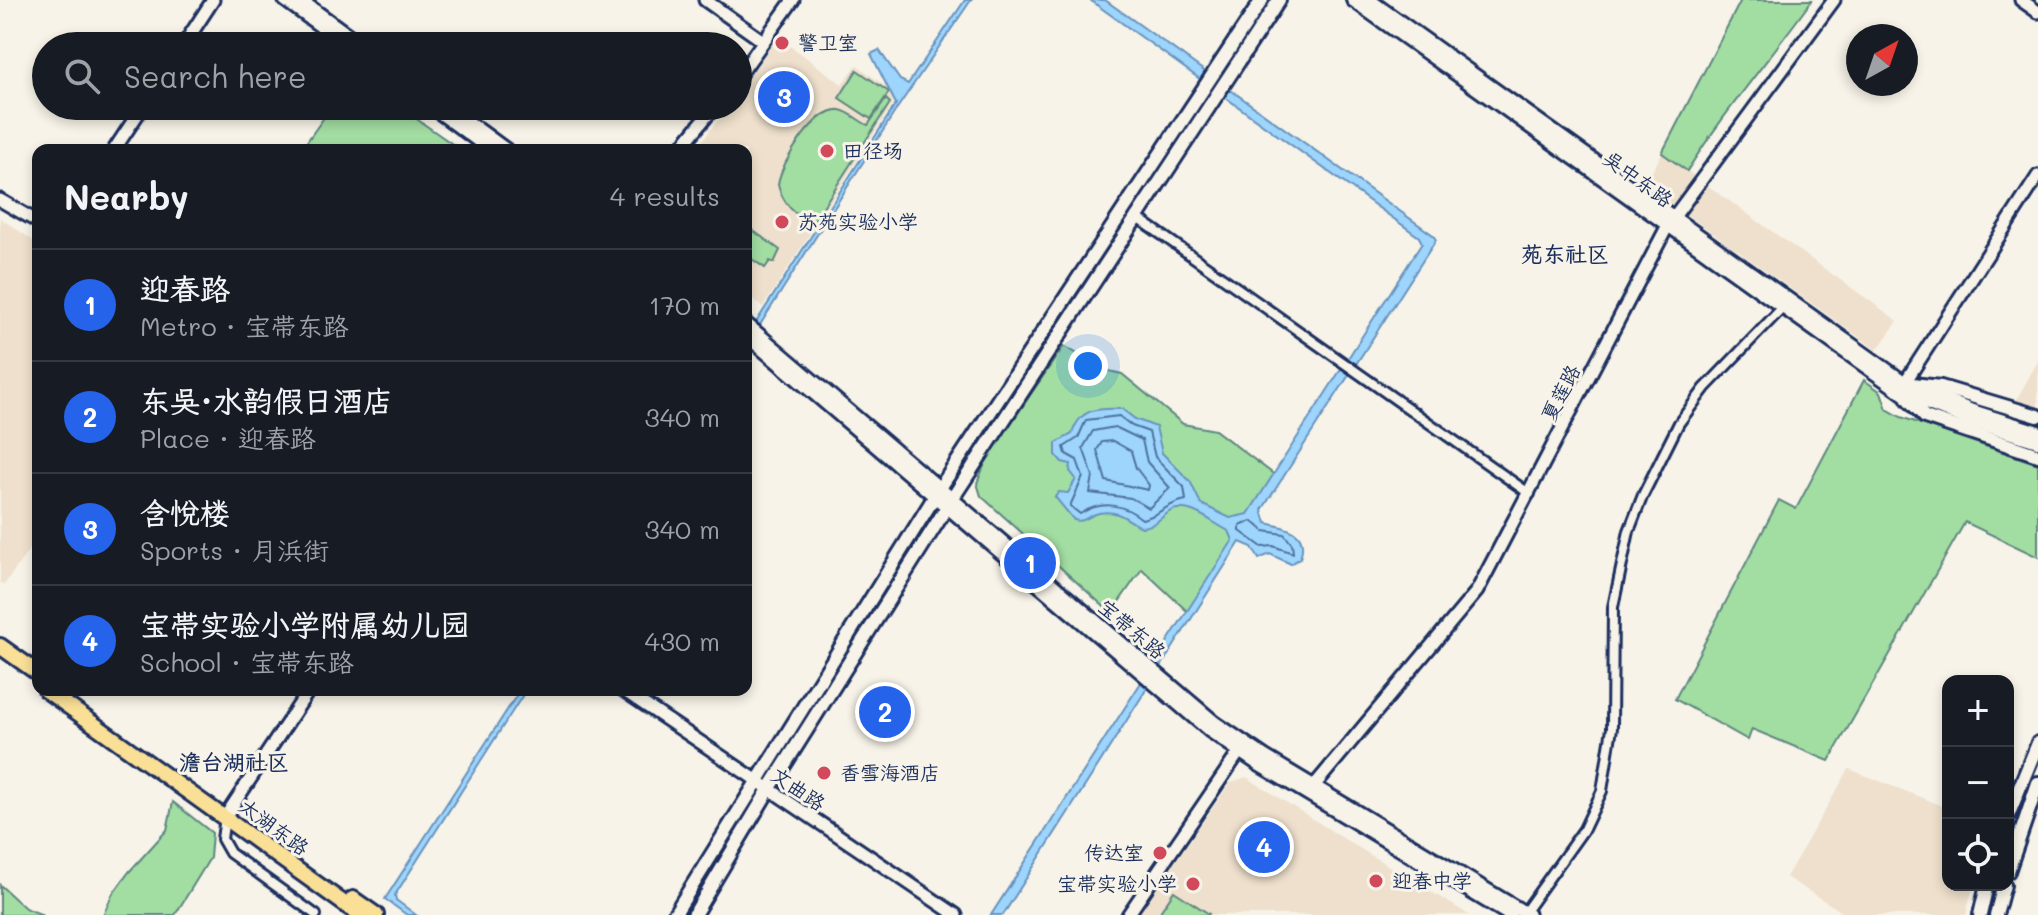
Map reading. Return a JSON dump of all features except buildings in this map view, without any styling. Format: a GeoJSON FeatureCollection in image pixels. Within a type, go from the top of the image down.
{"type":"FeatureCollection","features":[{"type":"Feature","properties":{"kind":"main road"},"geometry":{"type":"LineString","coordinates":[[285,0],[329,32]]}},
{"type":"Feature","properties":{"kind":"main road"},"geometry":{"type":"LineString","coordinates":[[300,0],[344,32]]}},
{"type":"Feature","properties":{"kind":"main road"},"geometry":{"type":"LineString","coordinates":[[694,915],[768,791],[1135,216],[1262,0]]}},
{"type":"Feature","properties":{"kind":"main road"},"geometry":{"type":"LineString","coordinates":[[674,915],[938,492],[1215,82],[1279,0]]}},
{"type":"Feature","properties":{"kind":"main road","name":"吴中东路"},"geometry":{"type":"LineString","coordinates":[[1353,0],[1902,387]]}},
{"type":"Feature","properties":{"kind":"main road","name":"吴中东路"},"geometry":{"type":"LineString","coordinates":[[1369,0],[1783,307],[1902,387]]}},
{"type":"Feature","properties":{"kind":"main road"},"geometry":{"type":"LineString","coordinates":[[450,120],[483,144]]}},
{"type":"Feature","properties":{"kind":"main road"},"geometry":{"type":"LineString","coordinates":[[465,120],[498,144]]}},
{"type":"Feature","properties":{"kind":"main road","name":"宝带东路"},"geometry":{"type":"LineString","coordinates":[[752,333],[1168,692],[1242,748],[1510,915]]}},
{"type":"Feature","properties":{"kind":"main road"},"geometry":{"type":"LineString","coordinates":[[1902,387],[1941,387],[2038,416]]}},
{"type":"Feature","properties":{"kind":"main road"},"geometry":{"type":"LineString","coordinates":[[1902,387],[2036,436]]}},
{"type":"Feature","properties":{"kind":"main road"},"geometry":{"type":"LineString","coordinates":[[1902,387],[1925,417],[2038,455]]}},
{"type":"Feature","properties":{"kind":"main road"},"geometry":{"type":"LineString","coordinates":[[0,646],[32,669]]}},
{"type":"Feature","properties":{"kind":"main road"},"geometry":{"type":"LineString","coordinates":[[0,658],[32,681]]}},
{"type":"Feature","properties":{"kind":"main road","name":"太湖东路"},"geometry":{"type":"LineString","coordinates":[[55,696],[376,915]]}},
{"type":"Feature","properties":{"kind":"main road","name":"太湖东路"},"geometry":{"type":"LineString","coordinates":[[71,696],[360,915]]}},
{"type":"Feature","properties":{"kind":"main road"},"geometry":{"type":"LineString","coordinates":[[2014,801],[2038,743]]}},
{"type":"Feature","properties":{"kind":"main road"},"geometry":{"type":"LineString","coordinates":[[2014,853],[2038,783]]}},
{"type":"Feature","properties":{"kind":"main road","name":"宝带东路"},"geometry":{"type":"LineString","coordinates":[[1310,790],[1526,914]]}},
{"type":"Feature","properties":{"kind":"main road"},"geometry":{"type":"LineString","coordinates":[[1980,915],[1986,891]]}},
{"type":"Feature","properties":{"kind":"main road"},"geometry":{"type":"LineString","coordinates":[[1996,915],[2002,891]]}},
{"type":"Feature","properties":{"kind":"street"},"geometry":{"type":"LineString","coordinates":[[192,32],[213,0]]}},
{"type":"Feature","properties":{"kind":"street"},"geometry":{"type":"LineString","coordinates":[[705,0],[750,32]]}},
{"type":"Feature","properties":{"kind":"street"},"geometry":{"type":"LineString","coordinates":[[752,57],[793,0]]}},
{"type":"Feature","properties":{"kind":"street","name":"夏莲路"},"geometry":{"type":"LineString","coordinates":[[1310,790],[1467,605],[1530,494],[1670,222],[1834,0]]}},
{"type":"Feature","properties":{"kind":"street"},"geometry":{"type":"LineString","coordinates":[[2021,0],[2038,12]]}},
{"type":"Feature","properties":{"kind":"street"},"geometry":{"type":"LineString","coordinates":[[752,33],[763,41]]}},
{"type":"Feature","properties":{"kind":"street"},"geometry":{"type":"LineString","coordinates":[[118,144],[134,120]]}},
{"type":"Feature","properties":{"kind":"street"},"geometry":{"type":"LineString","coordinates":[[684,144],[704,120]]}},
{"type":"Feature","properties":{"kind":"street"},"geometry":{"type":"LineString","coordinates":[[1902,387],[2038,176]]}},
{"type":"Feature","properties":{"kind":"street"},"geometry":{"type":"LineString","coordinates":[[0,200],[32,219]]}},
{"type":"Feature","properties":{"kind":"street"},"geometry":{"type":"LineString","coordinates":[[1135,216],[1530,494]]}},
{"type":"Feature","properties":{"kind":"street"},"geometry":{"type":"LineString","coordinates":[[1526,914],[1584,829],[1602,791],[1612,728],[1613,607],[1629,531],[1643,495],[1679,423],[1705,388],[1783,307]]}},
{"type":"Feature","properties":{"kind":"street"},"geometry":{"type":"LineString","coordinates":[[305,696],[228,813],[222,839],[230,853],[316,915]]}},
{"type":"Feature","properties":{"kind":"street","name":"文曲路"},"geometry":{"type":"LineString","coordinates":[[632,696],[768,791],[956,915]]}},
{"type":"Feature","properties":{"kind":"street"},"geometry":{"type":"LineString","coordinates":[[1128,915],[1242,748]]}},
{"type":"Feature","properties":{"kind":"shaded area","name":"苏苑实验小学"},"geometry":{"type":"Polygon","coordinates":[[[778,37],[842,84],[857,65],[890,90],[893,104],[763,307],[752,299],[752,144],[700,144],[718,120],[752,120],[752,73],[778,37]]]}},
{"type":"Feature","properties":{"kind":"shaded area"},"geometry":{"type":"Polygon","coordinates":[[[1662,153],[1898,321],[1877,350],[1645,185],[1662,153]]]}},
{"type":"Feature","properties":{"kind":"shaded area"},"geometry":{"type":"Polygon","coordinates":[[[0,218],[32,240],[32,545],[4,585],[0,582],[0,218]]]}},
{"type":"Feature","properties":{"kind":"shaded area"},"geometry":{"type":"Polygon","coordinates":[[[2038,361],[2038,408],[2015,402],[2038,361]]]}},
{"type":"Feature","properties":{"kind":"shaded area"},"geometry":{"type":"Polygon","coordinates":[[[1849,769],[1942,806],[1942,891],[1972,891],[1966,915],[1847,915],[1786,877],[1849,769]]]}},
{"type":"Feature","properties":{"kind":"shaded area"},"geometry":{"type":"Polygon","coordinates":[[[1246,777],[1469,915],[1138,915],[1230,783],[1246,777]]]}},
{"type":"Feature","properties":{"kind":"green space"},"geometry":{"type":"Polygon","coordinates":[[[1741,0],[1812,0],[1687,171],[1662,153],[1741,0]]]}},
{"type":"Feature","properties":{"kind":"green space"},"geometry":{"type":"Polygon","coordinates":[[[857,70],[889,92],[871,119],[839,98],[857,70]]]}},
{"type":"Feature","properties":{"kind":"green space","name":"田径场"},"geometry":{"type":"Polygon","coordinates":[[[886,99],[890,103],[812,224],[800,217],[786,203],[778,184],[801,138],[831,111],[844,111],[868,125],[886,99]]]}},
{"type":"Feature","properties":{"kind":"green space"},"geometry":{"type":"Polygon","coordinates":[[[322,120],[418,120],[452,144],[305,144],[322,120]]]}},
{"type":"Feature","properties":{"kind":"green space"},"geometry":{"type":"Polygon","coordinates":[[[752,230],[780,250],[774,263],[770,261],[765,268],[752,259],[752,230]]]}},
{"type":"Feature","properties":{"kind":"green space"},"geometry":{"type":"Polygon","coordinates":[[[1064,346],[1105,370],[1122,374],[1183,424],[1215,430],[1276,476],[1188,612],[1142,569],[1111,613],[981,496],[977,483],[988,456],[1064,346]]]}},
{"type":"Feature","properties":{"kind":"green space"},"geometry":{"type":"Polygon","coordinates":[[[1864,380],[1881,392],[1887,409],[1901,417],[2038,464],[2038,557],[1965,522],[1829,761],[1752,729],[1748,740],[1675,699],[1779,500],[1796,509],[1864,380]]]}},
{"type":"Feature","properties":{"kind":"green space"},"geometry":{"type":"Polygon","coordinates":[[[173,802],[212,833],[210,858],[175,915],[103,915],[112,895],[129,872],[167,830],[173,802]]]}},
{"type":"Feature","properties":{"kind":"green space"},"geometry":{"type":"Polygon","coordinates":[[[0,885],[25,908],[43,915],[0,915],[0,885]]]}},
{"type":"Feature","properties":{"kind":"green space"},"geometry":{"type":"Polygon","coordinates":[[[1174,891],[1209,914],[1158,915],[1174,891]]]}},
{"type":"Feature","properties":{"kind":"water"},"geometry":{"type":"Polygon","coordinates":[[[965,0],[971,0],[898,107],[752,338],[752,329],[896,104],[871,54],[879,50],[900,80],[908,84],[965,0]]]}},
{"type":"Feature","properties":{"kind":"water"},"geometry":{"type":"Polygon","coordinates":[[[1090,0],[1105,0],[1436,240],[1262,510],[1266,523],[1287,528],[1298,536],[1302,549],[1300,558],[1291,564],[1270,554],[1259,559],[1252,547],[1240,542],[1003,915],[991,915],[1233,540],[1229,531],[1200,514],[1184,509],[1169,512],[1142,527],[1107,512],[1074,520],[1055,497],[1059,492],[1068,493],[1076,479],[1070,471],[1071,464],[1062,462],[1056,455],[1056,443],[1072,434],[1085,414],[1122,409],[1135,419],[1156,427],[1162,453],[1190,481],[1201,504],[1230,518],[1248,514],[1422,243],[1419,237],[1090,0]]]}},
{"type":"Feature","properties":{"kind":"water"},"geometry":{"type":"Polygon","coordinates":[[[516,696],[522,696],[395,895],[396,900],[416,915],[407,915],[385,899],[516,696]]]}},
{"type":"Feature","properties":{"kind":"place","name":"警卫室"},"geometry":{"type":"Point","coordinates":[782,43]}},
{"type":"Feature","properties":{"kind":"place","name":"含悦楼"},"geometry":{"type":"Point","coordinates":[784,97]}},
{"type":"Feature","properties":{"kind":"place","name":"田径场"},"geometry":{"type":"Point","coordinates":[827,151]}},
{"type":"Feature","properties":{"kind":"place","name":"苏苑实验小学"},"geometry":{"type":"Point","coordinates":[782,222]}},
{"type":"Feature","properties":{"kind":"place","name":"迎春路"},"geometry":{"type":"Point","coordinates":[1030,563]}},
{"type":"Feature","properties":{"kind":"place","name":"东吴·水韵假日酒店"},"geometry":{"type":"Point","coordinates":[885,712]}},
{"type":"Feature","properties":{"kind":"place","name":"香雪海酒店"},"geometry":{"type":"Point","coordinates":[824,773]}},
{"type":"Feature","properties":{"kind":"place","name":"宝带实验小学附属幼儿园"},"geometry":{"type":"Point","coordinates":[1264,847]}},
{"type":"Feature","properties":{"kind":"place","name":"传达室"},"geometry":{"type":"Point","coordinates":[1160,853]}},
{"type":"Feature","properties":{"kind":"place","name":"迎春中学"},"geometry":{"type":"Point","coordinates":[1376,881]}},
{"type":"Feature","properties":{"kind":"place","name":"宝带实验小学"},"geometry":{"type":"Point","coordinates":[1193,884]}},
{"type":"Feature","properties":{"kind":"district","name":"苑东社区"},"geometry":{"type":"Point","coordinates":[1565,254]}},
{"type":"Feature","properties":{"kind":"district","name":"澹台湖社区"},"geometry":{"type":"Point","coordinates":[234,762]}}]}
